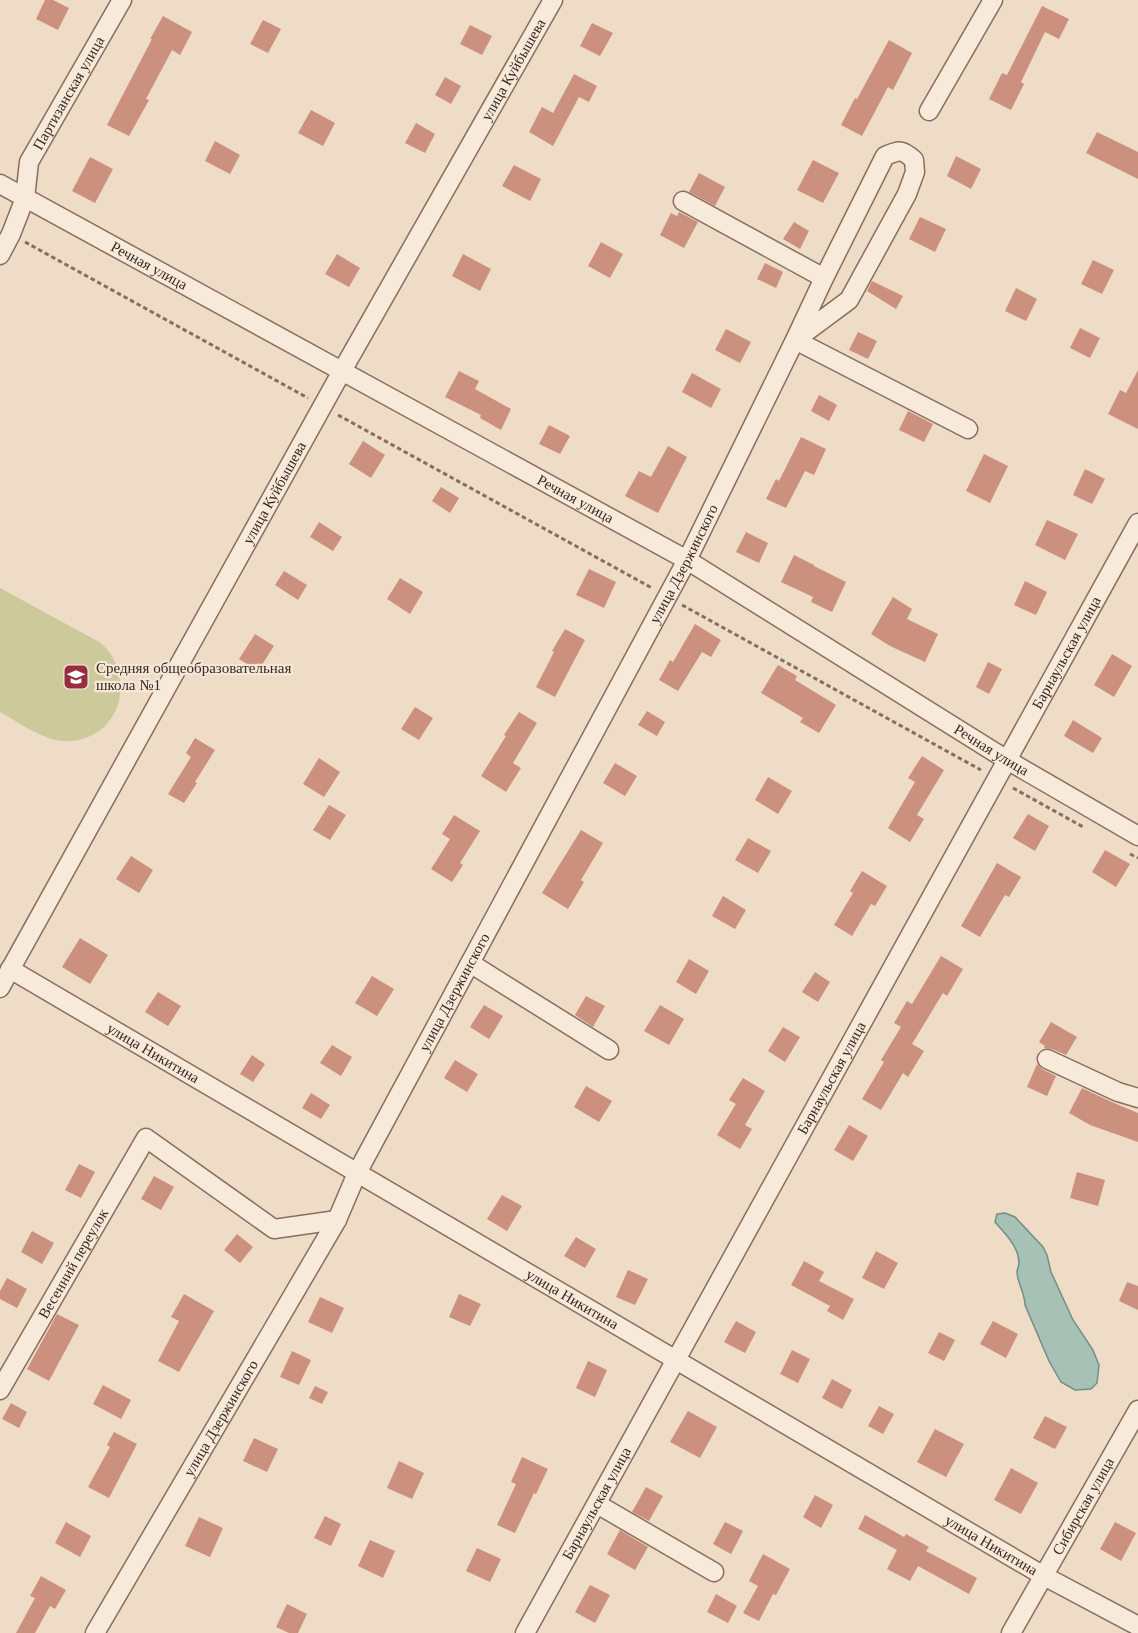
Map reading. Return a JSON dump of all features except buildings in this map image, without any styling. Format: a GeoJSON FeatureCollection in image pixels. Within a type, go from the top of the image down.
{"type":"FeatureCollection","features":[{"type":"Feature","properties":{"kind":"street","name":"Партизанская улица"},"geometry":{"type":"LineString","coordinates":[[0,255],[26,198],[29,162],[122,0]]}},
{"type":"Feature","properties":{"kind":"street","name":"улица Куйбышева"},"geometry":{"type":"LineString","coordinates":[[0,988],[322,406],[553,0]]}},
{"type":"Feature","properties":{"kind":"street"},"geometry":{"type":"LineString","coordinates":[[929,111],[993,0]]}},
{"type":"Feature","properties":{"kind":"street","name":"улица Дзержинского"},"geometry":{"type":"LineString","coordinates":[[95,1633],[337,1220],[357,1173],[687,560],[885,156],[898,150],[906,152],[914,160],[915,172],[908,194],[849,300],[795,340]]}},
{"type":"Feature","properties":{"kind":"street","name":"Речная улица"},"geometry":{"type":"LineString","coordinates":[[0,184],[687,560],[1007,760],[1138,836]]}},
{"type":"Feature","properties":{"kind":"street"},"geometry":{"type":"LineString","coordinates":[[683,201],[824,278]]}},
{"type":"Feature","properties":{"kind":"street"},"geometry":{"type":"LineString","coordinates":[[795,340],[968,429]]}},
{"type":"Feature","properties":{"kind":"street","name":"Барнаульская улица"},"geometry":{"type":"LineString","coordinates":[[525,1633],[1138,523]]}},
{"type":"Feature","properties":{"kind":"street"},"geometry":{"type":"LineString","coordinates":[[470,963],[609,1050]]}},
{"type":"Feature","properties":{"kind":"street","name":"улица Никитина"},"geometry":{"type":"LineString","coordinates":[[10,969],[1044,1576],[1138,1626]]}},
{"type":"Feature","properties":{"kind":"street"},"geometry":{"type":"LineString","coordinates":[[1047,1059],[1118,1092],[1138,1098]]}},
{"type":"Feature","properties":{"kind":"street","name":"Весенний переулок"},"geometry":{"type":"LineString","coordinates":[[0,1390],[146,1138],[274,1229],[337,1220]]}},
{"type":"Feature","properties":{"kind":"street","name":"Сибирская улица"},"geometry":{"type":"LineString","coordinates":[[1011,1633],[1138,1410]]}},
{"type":"Feature","properties":{"kind":"street"},"geometry":{"type":"LineString","coordinates":[[597,1503],[714,1572]]}},
{"type":"Feature","properties":{"kind":"path"},"geometry":{"type":"LineString","coordinates":[[11,234],[1088,830]]}},
{"type":"Feature","properties":{"kind":"path"},"geometry":{"type":"LineString","coordinates":[[1128,852],[1138,858]]}},
{"type":"Feature","properties":{"kind":"shaded area"},"geometry":{"type":"Polygon","coordinates":[[[0,588],[101,643],[113,658],[119,674],[121,691],[117,707],[109,721],[98,732],[82,739],[55,740],[31,730],[0,712],[0,588]]]}},
{"type":"Feature","properties":{"kind":"shaded area"},"geometry":{"type":"Polygon","coordinates":[[[1005,1213],[1015,1217],[1043,1247],[1047,1255],[1051,1272],[1073,1320],[1093,1350],[1099,1365],[1097,1383],[1091,1389],[1075,1390],[1061,1382],[1049,1361],[1025,1305],[1017,1276],[1019,1263],[1017,1251],[995,1222],[997,1214],[1005,1213]]]}},
{"type":"Feature","properties":{"kind":"place","name":"Средняя общеобразовательная школа №1"},"geometry":{"type":"Point","coordinates":[76,677]}}]}
